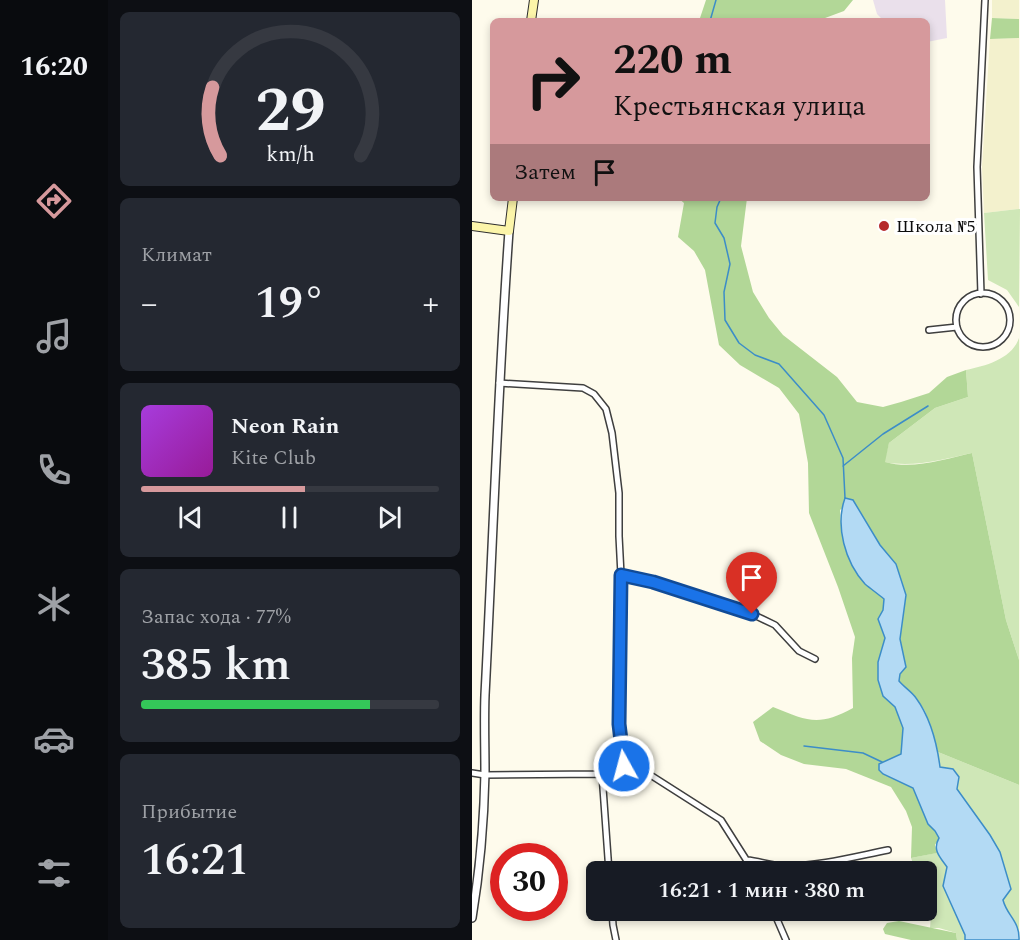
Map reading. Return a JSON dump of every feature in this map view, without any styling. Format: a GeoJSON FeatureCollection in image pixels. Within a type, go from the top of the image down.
{"type":"FeatureCollection","features":[{"type":"Feature","properties":{"kind":"main road"},"geometry":{"type":"LineString","coordinates":[[531,18],[534,0]]}},
{"type":"Feature","properties":{"kind":"main road"},"geometry":{"type":"LineString","coordinates":[[472,226],[509,231],[513,201]]}},
{"type":"Feature","properties":{"kind":"street"},"geometry":{"type":"LineString","coordinates":[[981,294],[977,167],[985,0]]}},
{"type":"Feature","properties":{"kind":"street"},"geometry":{"type":"LineString","coordinates":[[472,918],[477,891],[485,775],[485,706],[499,383],[509,231]]}},
{"type":"Feature","properties":{"kind":"street"},"geometry":{"type":"LineString","coordinates":[[981,294],[995,297],[1006,307],[1009,321],[1005,335],[993,345],[979,347],[965,340],[957,327],[956,318],[961,304],[972,296],[981,294]]}},
{"type":"Feature","properties":{"kind":"street"},"geometry":{"type":"LineString","coordinates":[[930,330],[957,327]]}},
{"type":"Feature","properties":{"kind":"street"},"geometry":{"type":"LineString","coordinates":[[499,383],[583,388],[594,394],[606,410],[612,433],[619,493],[621,575],[619,724],[624,766]]}},
{"type":"Feature","properties":{"kind":"street"},"geometry":{"type":"LineString","coordinates":[[621,575],[653,582],[752,614],[775,625],[799,651],[815,659]]}},
{"type":"Feature","properties":{"kind":"street"},"geometry":{"type":"LineString","coordinates":[[472,773],[485,775],[602,774],[624,766],[652,776],[721,820],[747,860],[782,866],[812,864],[888,850]]}},
{"type":"Feature","properties":{"kind":"street"},"geometry":{"type":"LineString","coordinates":[[602,774],[608,861]]}},
{"type":"Feature","properties":{"kind":"street"},"geometry":{"type":"LineString","coordinates":[[613,921],[616,940]]}},
{"type":"Feature","properties":{"kind":"street"},"geometry":{"type":"LineString","coordinates":[[778,921],[786,940]]}},
{"type":"Feature","properties":{"kind":"shaded area"},"geometry":{"type":"Polygon","coordinates":[[[873,0],[945,0],[947,38],[930,41],[930,18],[881,18],[877,14],[873,0]]]}},
{"type":"Feature","properties":{"kind":"shaded area"},"geometry":{"type":"Polygon","coordinates":[[[992,0],[1019,0],[1019,19],[992,18],[992,0]]]}},
{"type":"Feature","properties":{"kind":"shaded area"},"geometry":{"type":"Polygon","coordinates":[[[1019,38],[1019,209],[984,213],[982,167],[990,39],[1019,38]]]}},
{"type":"Feature","properties":{"kind":"green space"},"geometry":{"type":"Polygon","coordinates":[[[706,0],[853,0],[844,11],[825,18],[700,18],[706,0]]]}},
{"type":"Feature","properties":{"kind":"green space"},"geometry":{"type":"Polygon","coordinates":[[[992,18],[1019,19],[1019,38],[990,39],[992,18]]]}},
{"type":"Feature","properties":{"kind":"green space"},"geometry":{"type":"Polygon","coordinates":[[[682,201],[747,201],[741,246],[753,292],[783,335],[837,377],[857,402],[883,407],[901,402],[929,393],[947,377],[966,370],[968,397],[935,408],[889,443],[885,462],[918,464],[972,453],[1006,620],[1019,660],[1019,785],[938,752],[925,711],[914,695],[899,681],[900,674],[906,667],[900,639],[906,595],[896,564],[880,545],[853,500],[840,510],[843,538],[850,560],[863,580],[884,599],[883,610],[878,619],[885,638],[878,662],[883,696],[895,707],[903,728],[901,754],[883,774],[913,788],[928,824],[939,838],[935,845],[937,853],[911,858],[912,827],[906,811],[891,787],[846,769],[804,764],[781,755],[760,741],[753,722],[773,707],[813,720],[831,718],[853,708],[852,658],[855,637],[809,513],[808,463],[799,414],[779,388],[740,365],[719,345],[705,270],[694,251],[678,237],[684,203],[682,201]]]}},
{"type":"Feature","properties":{"kind":"green space"},"geometry":{"type":"Polygon","coordinates":[[[1020,209],[1019,307],[1007,290],[988,280],[984,213],[1020,209]]]}},
{"type":"Feature","properties":{"kind":"green space"},"geometry":{"type":"Polygon","coordinates":[[[1019,338],[1019,660],[1006,620],[972,453],[918,463],[884,462],[889,443],[935,408],[968,397],[966,370],[990,364],[1004,356],[1016,345],[1019,338]]]}},
{"type":"Feature","properties":{"kind":"green space"},"geometry":{"type":"Polygon","coordinates":[[[938,752],[1019,785],[1019,940],[957,940],[956,933],[930,928],[931,921],[937,921],[937,861],[912,861],[911,858],[936,853],[938,752]]]}},
{"type":"Feature","properties":{"kind":"green space"},"geometry":{"type":"Polygon","coordinates":[[[899,921],[956,933],[957,940],[911,940],[885,934],[883,929],[887,923],[899,921]]]}},
{"type":"Feature","properties":{"kind":"water"},"geometry":{"type":"Polygon","coordinates":[[[845,498],[853,500],[880,545],[896,564],[906,595],[900,639],[906,667],[900,674],[899,681],[921,705],[935,740],[940,767],[953,769],[959,777],[957,789],[1000,852],[1011,889],[1003,900],[1019,933],[1019,940],[965,940],[965,935],[943,886],[947,867],[937,850],[939,838],[928,824],[913,788],[879,770],[879,764],[901,754],[903,728],[895,707],[883,696],[878,680],[878,662],[885,638],[878,619],[883,610],[884,599],[865,584],[847,555],[841,520],[845,498]]]}},
{"type":"Feature","properties":{"kind":"waterway"},"geometry":{"type":"LineString","coordinates":[[711,18],[716,0]]}},
{"type":"Feature","properties":{"kind":"waterway"},"geometry":{"type":"LineString","coordinates":[[720,201],[715,223],[724,238],[730,264],[724,292],[725,320],[739,343],[755,355],[779,364],[824,415],[843,458],[845,498]]}},
{"type":"Feature","properties":{"kind":"waterway"},"geometry":{"type":"LineString","coordinates":[[843,466],[883,434],[928,406]]}},
{"type":"Feature","properties":{"kind":"waterway"},"geometry":{"type":"LineString","coordinates":[[804,746],[863,753],[882,762]]}},
{"type":"Feature","properties":{"kind":"place","name":"Школа №5"},"geometry":{"type":"Point","coordinates":[884,226]}},
{"type":"Feature","properties":{"kind":"route"},"geometry":{"type":"LineString","coordinates":[[624,766],[619,724],[621,575],[653,582],[752,614]]}}]}
